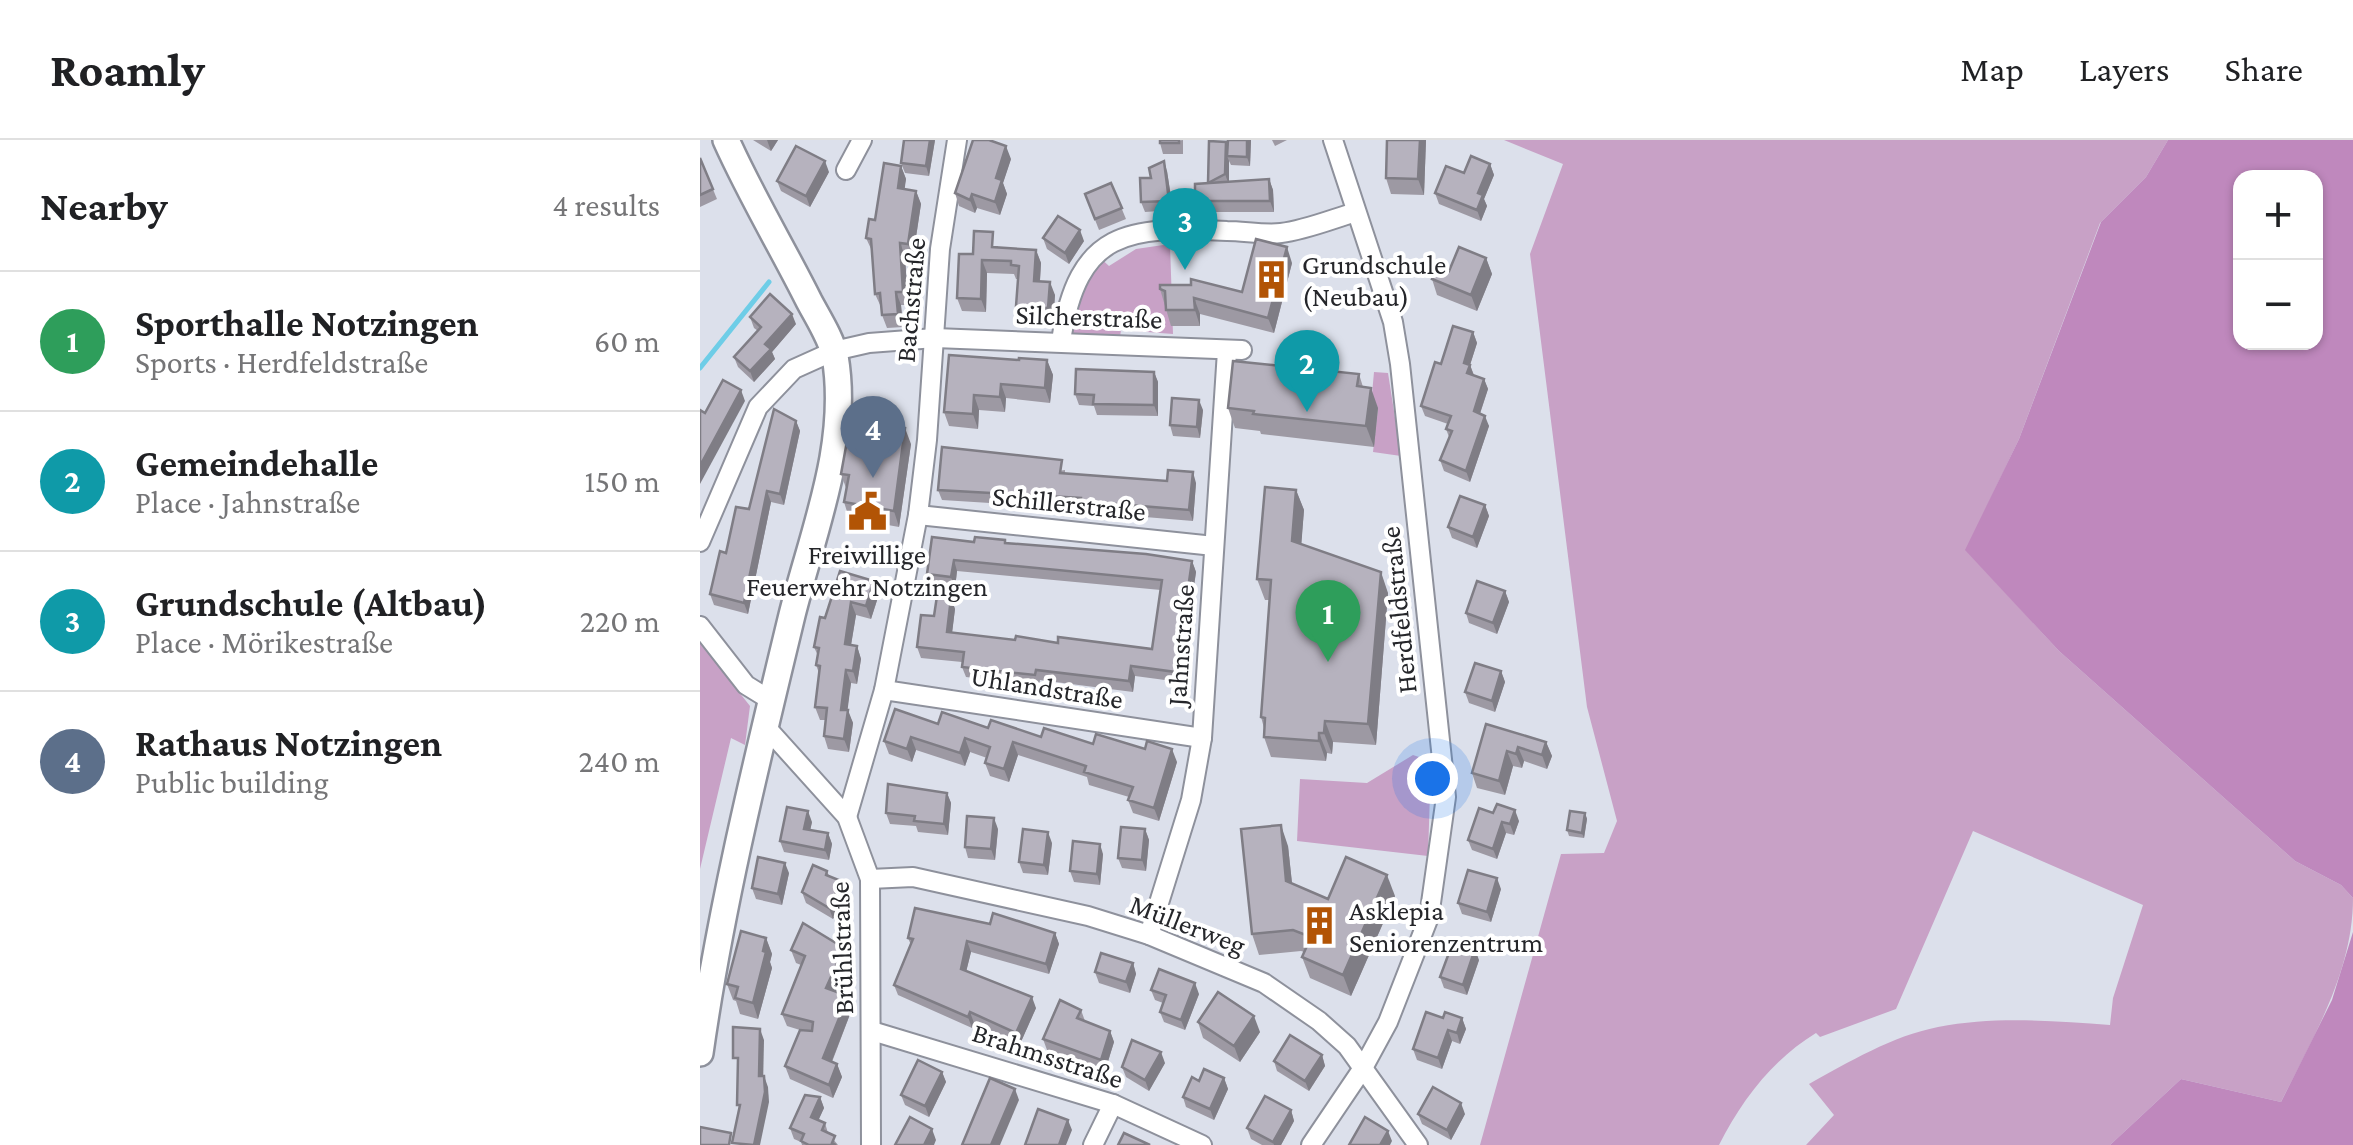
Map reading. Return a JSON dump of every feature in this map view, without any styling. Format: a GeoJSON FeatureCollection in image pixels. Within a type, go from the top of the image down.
{"type":"FeatureCollection","features":[{"type":"Feature","properties":{"kind":"street"},"geometry":{"type":"LineString","coordinates":[[700,1052],[724,914],[772,700],[836,445],[840,398],[834,351],[793,269],[751,198],[726,140]]}},
{"type":"Feature","properties":{"kind":"street"},"geometry":{"type":"LineString","coordinates":[[846,170],[862,140]]}},
{"type":"Feature","properties":{"kind":"street","name":"Bachstraße"},"geometry":{"type":"LineString","coordinates":[[846,816],[884,690],[918,515],[940,249],[957,140]]}},
{"type":"Feature","properties":{"kind":"street","name":"Herdfeldstraße"},"geometry":{"type":"LineString","coordinates":[[1311,1145],[1363,1068],[1388,1022],[1429,918],[1446,797],[1393,322],[1333,140]]}},
{"type":"Feature","properties":{"kind":"street"},"geometry":{"type":"LineString","coordinates":[[1061,341],[1066,307],[1081,272],[1102,250],[1130,232],[1188,229],[1280,233],[1356,212]]}},
{"type":"Feature","properties":{"kind":"street","name":"Silcherstraße"},"geometry":{"type":"LineString","coordinates":[[700,542],[758,407],[794,370],[834,351],[868,342],[934,338],[1234,351]]}},
{"type":"Feature","properties":{"kind":"street","name":"Jahnstraße"},"geometry":{"type":"LineString","coordinates":[[1149,935],[1191,800],[1202,738],[1214,546],[1234,351]]}},
{"type":"Feature","properties":{"kind":"street","name":"Schillerstraße"},"geometry":{"type":"LineString","coordinates":[[918,515],[1214,546]]}},
{"type":"Feature","properties":{"kind":"street"},"geometry":{"type":"LineString","coordinates":[[700,626],[746,685],[772,700]]}},
{"type":"Feature","properties":{"kind":"street","name":"Uhlandstraße"},"geometry":{"type":"LineString","coordinates":[[884,690],[1202,738]]}},
{"type":"Feature","properties":{"kind":"street","name":"Brühlstraße"},"geometry":{"type":"LineString","coordinates":[[764,738],[804,768],[846,816],[870,879],[872,1145]]}},
{"type":"Feature","properties":{"kind":"street","name":"Müllerweg"},"geometry":{"type":"LineString","coordinates":[[870,879],[913,877],[1088,916],[1149,935],[1264,984],[1320,1021],[1346,1046],[1418,1145]]}},
{"type":"Feature","properties":{"kind":"street","name":"Brahmsstraße"},"geometry":{"type":"LineString","coordinates":[[872,1031],[1114,1104],[1202,1145]]}},
{"type":"Feature","properties":{"kind":"street"},"geometry":{"type":"LineString","coordinates":[[1092,1145],[1114,1104]]}},
{"type":"Feature","properties":{"kind":"shaded area"},"geometry":{"type":"Polygon","coordinates":[[[1504,140],[2168,140],[2146,177],[2100,223],[2019,439],[1966,550],[2059,651],[2295,861],[2341,885],[2353,898],[2339,978],[2281,1102],[2181,1079],[2110,1145],[1806,1145],[1834,1115],[1809,1084],[1904,1037],[1981,1021],[2110,1025],[2113,998],[2143,905],[1973,831],[1896,1009],[1820,1037],[1816,1033],[1800,1044],[1760,1082],[1719,1145],[1480,1145],[1561,854],[1604,853],[1617,821],[1587,707],[1530,254],[1563,164],[1504,140]]]}},
{"type":"Feature","properties":{"kind":"shaded area"},"geometry":{"type":"Polygon","coordinates":[[[2168,140],[2353,140],[2353,898],[2341,885],[2295,861],[2059,651],[1965,550],[2019,439],[2101,222],[2146,177],[2168,140]]]}},
{"type":"Feature","properties":{"kind":"shaded area"},"geometry":{"type":"Polygon","coordinates":[[[1170,244],[1173,334],[1121,330],[1119,344],[1061,341],[1097,255],[1109,266],[1136,249],[1170,244]]]}},
{"type":"Feature","properties":{"kind":"shaded area"},"geometry":{"type":"Polygon","coordinates":[[[1374,372],[1388,373],[1401,456],[1373,452],[1378,409],[1372,394],[1374,372]]]}},
{"type":"Feature","properties":{"kind":"shaded area"},"geometry":{"type":"Polygon","coordinates":[[[700,643],[750,706],[745,745],[731,738],[700,869],[700,643]]]}},
{"type":"Feature","properties":{"kind":"shaded area"},"geometry":{"type":"Polygon","coordinates":[[[1413,755],[1431,761],[1428,856],[1297,841],[1300,779],[1367,783],[1413,755]]]}},
{"type":"Feature","properties":{"kind":"shaded area"},"geometry":{"type":"Polygon","coordinates":[[[2353,932],[2353,1145],[2110,1145],[2181,1079],[2281,1102],[2332,1000],[2353,932]]]}},
{"type":"Feature","properties":{"kind":"building"},"geometry":{"type":"Polygon","coordinates":[[[904,140],[930,140],[926,166],[901,163],[904,140]]]}},
{"type":"Feature","properties":{"kind":"building"},"geometry":{"type":"Polygon","coordinates":[[[973,140],[1006,146],[996,178],[1002,180],[995,202],[972,194],[970,200],[955,193],[973,140]]]}},
{"type":"Feature","properties":{"kind":"building"},"geometry":{"type":"Polygon","coordinates":[[[1228,140],[1247,140],[1247,157],[1227,156],[1228,140]]]}},
{"type":"Feature","properties":{"kind":"building"},"geometry":{"type":"Polygon","coordinates":[[[1387,140],[1420,140],[1418,179],[1386,178],[1387,140]]]}},
{"type":"Feature","properties":{"kind":"building"},"geometry":{"type":"Polygon","coordinates":[[[1209,141],[1226,142],[1225,174],[1208,183],[1209,141]]]}},
{"type":"Feature","properties":{"kind":"building"},"geometry":{"type":"Polygon","coordinates":[[[796,146],[825,161],[806,196],[777,181],[796,146]]]}},
{"type":"Feature","properties":{"kind":"building"},"geometry":{"type":"Polygon","coordinates":[[[1471,156],[1490,164],[1478,193],[1483,195],[1477,210],[1435,193],[1446,166],[1464,173],[1471,156]]]}},
{"type":"Feature","properties":{"kind":"building"},"geometry":{"type":"Polygon","coordinates":[[[700,158],[713,189],[700,195],[700,158]]]}},
{"type":"Feature","properties":{"kind":"building"},"geometry":{"type":"Polygon","coordinates":[[[1164,161],[1169,201],[1141,202],[1140,178],[1151,178],[1149,168],[1164,161]]]}},
{"type":"Feature","properties":{"kind":"building"},"geometry":{"type":"Polygon","coordinates":[[[884,163],[901,166],[898,188],[916,191],[908,244],[900,243],[903,292],[896,292],[898,314],[882,315],[880,293],[875,294],[871,239],[866,238],[869,219],[875,220],[884,163]]]}},
{"type":"Feature","properties":{"kind":"building"},"geometry":{"type":"Polygon","coordinates":[[[1269,179],[1270,201],[1195,201],[1195,184],[1269,179]]]}},
{"type":"Feature","properties":{"kind":"building"},"geometry":{"type":"Polygon","coordinates":[[[1111,183],[1122,208],[1095,219],[1085,194],[1111,183]]]}},
{"type":"Feature","properties":{"kind":"building"},"geometry":{"type":"Polygon","coordinates":[[[1058,216],[1080,230],[1065,253],[1043,238],[1058,216]]]}},
{"type":"Feature","properties":{"kind":"building"},"geometry":{"type":"Polygon","coordinates":[[[974,231],[993,232],[992,247],[1036,250],[1034,281],[1050,282],[1048,308],[1016,306],[1019,266],[1011,265],[1011,261],[982,260],[981,299],[957,298],[959,254],[973,254],[974,231]]]}},
{"type":"Feature","properties":{"kind":"building"},"geometry":{"type":"Polygon","coordinates":[[[1256,239],[1287,247],[1268,318],[1194,298],[1195,310],[1166,310],[1165,291],[1160,285],[1191,285],[1191,279],[1242,292],[1256,239]]]}},
{"type":"Feature","properties":{"kind":"building"},"geometry":{"type":"Polygon","coordinates":[[[1459,247],[1486,258],[1471,295],[1432,279],[1437,266],[1449,271],[1459,247]]]}},
{"type":"Feature","properties":{"kind":"building"},"geometry":{"type":"Polygon","coordinates":[[[770,294],[792,314],[765,344],[771,349],[750,371],[734,357],[761,327],[750,317],[770,294]]]}},
{"type":"Feature","properties":{"kind":"building"},"geometry":{"type":"Polygon","coordinates":[[[1453,326],[1473,332],[1464,363],[1470,365],[1467,373],[1484,379],[1474,411],[1485,416],[1466,471],[1440,460],[1452,431],[1446,429],[1451,416],[1421,406],[1435,362],[1441,364],[1453,326]]]}},
{"type":"Feature","properties":{"kind":"building"},"geometry":{"type":"Polygon","coordinates":[[[949,355],[1047,360],[1045,388],[1001,384],[1000,397],[974,395],[973,414],[944,412],[949,355]]]}},
{"type":"Feature","properties":{"kind":"building"},"geometry":{"type":"Polygon","coordinates":[[[1233,361],[1359,374],[1357,386],[1371,388],[1366,426],[1228,408],[1233,361]]]}},
{"type":"Feature","properties":{"kind":"building"},"geometry":{"type":"Polygon","coordinates":[[[1076,369],[1154,372],[1154,405],[1093,404],[1094,395],[1075,394],[1076,369]]]}},
{"type":"Feature","properties":{"kind":"building"},"geometry":{"type":"Polygon","coordinates":[[[723,380],[741,390],[700,466],[700,410],[705,413],[723,380]]]}},
{"type":"Feature","properties":{"kind":"building"},"geometry":{"type":"Polygon","coordinates":[[[1172,398],[1199,400],[1197,427],[1170,425],[1172,398]]]}},
{"type":"Feature","properties":{"kind":"building"},"geometry":{"type":"Polygon","coordinates":[[[774,409],[796,421],[780,494],[767,491],[744,603],[710,594],[720,551],[726,553],[736,507],[749,509],[774,409]]]}},
{"type":"Feature","properties":{"kind":"building"},"geometry":{"type":"Polygon","coordinates":[[[882,424],[905,428],[894,511],[844,502],[849,475],[841,474],[849,430],[880,436],[882,424]]]}},
{"type":"Feature","properties":{"kind":"building"},"geometry":{"type":"Polygon","coordinates":[[[942,447],[1062,460],[1060,473],[1167,481],[1168,470],[1193,472],[1189,510],[1081,498],[938,490],[942,447]]]}},
{"type":"Feature","properties":{"kind":"building"},"geometry":{"type":"Polygon","coordinates":[[[1265,487],[1296,490],[1292,541],[1381,572],[1368,724],[1325,721],[1319,741],[1264,737],[1265,718],[1261,717],[1271,580],[1257,579],[1265,487]]]}},
{"type":"Feature","properties":{"kind":"building"},"geometry":{"type":"Polygon","coordinates":[[[1460,496],[1485,505],[1473,537],[1448,527],[1460,496]]]}},
{"type":"Feature","properties":{"kind":"building"},"geometry":{"type":"Polygon","coordinates":[[[932,537],[974,542],[975,537],[1192,561],[1176,672],[1131,666],[1129,681],[1036,670],[1035,675],[962,667],[964,652],[917,647],[921,615],[934,616],[937,596],[951,598],[947,632],[1058,643],[1058,637],[1152,649],[1162,580],[954,560],[951,577],[927,574],[932,537]]]}},
{"type":"Feature","properties":{"kind":"building"},"geometry":{"type":"Polygon","coordinates":[[[840,571],[874,581],[866,606],[851,602],[845,644],[857,646],[853,671],[846,670],[841,710],[848,710],[844,739],[824,736],[827,708],[815,707],[820,666],[816,665],[819,648],[814,647],[820,617],[825,618],[840,571]]]}},
{"type":"Feature","properties":{"kind":"building"},"geometry":{"type":"Polygon","coordinates":[[[1477,581],[1505,591],[1493,623],[1466,613],[1477,581]]]}},
{"type":"Feature","properties":{"kind":"building"},"geometry":{"type":"Polygon","coordinates":[[[1475,663],[1501,671],[1492,701],[1465,692],[1475,663]]]}},
{"type":"Feature","properties":{"kind":"building"},"geometry":{"type":"Polygon","coordinates":[[[895,709],[938,724],[942,712],[988,728],[991,720],[1041,737],[1044,728],[1093,744],[1096,734],[1145,749],[1147,741],[1172,749],[1154,808],[1128,800],[1133,787],[1084,772],[1086,766],[1013,742],[1004,769],[985,763],[990,747],[965,738],[960,753],[911,737],[907,749],[884,741],[895,709]]]}},
{"type":"Feature","properties":{"kind":"building"},"geometry":{"type":"Polygon","coordinates":[[[1486,724],[1546,742],[1542,755],[1518,747],[1516,754],[1507,751],[1499,781],[1472,773],[1486,724]]]}},
{"type":"Feature","properties":{"kind":"building"},"geometry":{"type":"Polygon","coordinates":[[[888,784],[947,793],[944,824],[886,813],[888,784]]]}},
{"type":"Feature","properties":{"kind":"building"},"geometry":{"type":"Polygon","coordinates":[[[1497,804],[1515,810],[1510,824],[1502,822],[1493,849],[1468,840],[1479,808],[1493,813],[1497,804]]]}},
{"type":"Feature","properties":{"kind":"building"},"geometry":{"type":"Polygon","coordinates":[[[787,807],[808,811],[804,829],[828,833],[825,850],[780,841],[787,807]]]}},
{"type":"Feature","properties":{"kind":"building"},"geometry":{"type":"Polygon","coordinates":[[[1570,811],[1585,813],[1582,833],[1567,830],[1570,811]]]}},
{"type":"Feature","properties":{"kind":"building"},"geometry":{"type":"Polygon","coordinates":[[[967,816],[994,818],[991,849],[965,847],[967,816]]]}},
{"type":"Feature","properties":{"kind":"building","name":"Asklepia Seniorenzentrum"},"geometry":{"type":"Polygon","coordinates":[[[1281,825],[1286,881],[1328,899],[1346,857],[1387,875],[1343,975],[1302,957],[1311,937],[1293,930],[1252,934],[1241,829],[1281,825]]]}},
{"type":"Feature","properties":{"kind":"building"},"geometry":{"type":"Polygon","coordinates":[[[1121,827],[1145,829],[1142,860],[1118,858],[1121,827]]]}},
{"type":"Feature","properties":{"kind":"building"},"geometry":{"type":"Polygon","coordinates":[[[1023,829],[1048,832],[1044,865],[1019,862],[1023,829]]]}},
{"type":"Feature","properties":{"kind":"building"},"geometry":{"type":"Polygon","coordinates":[[[1073,841],[1100,844],[1097,874],[1070,871],[1073,841]]]}},
{"type":"Feature","properties":{"kind":"building"},"geometry":{"type":"Polygon","coordinates":[[[758,857],[785,863],[778,894],[752,888],[758,857]]]}},
{"type":"Feature","properties":{"kind":"building"},"geometry":{"type":"Polygon","coordinates":[[[813,865],[841,881],[829,908],[802,892],[813,865]]]}},
{"type":"Feature","properties":{"kind":"building"},"geometry":{"type":"Polygon","coordinates":[[[1468,870],[1497,878],[1487,912],[1458,903],[1468,870]]]}},
{"type":"Feature","properties":{"kind":"building"},"geometry":{"type":"Polygon","coordinates":[[[915,908],[990,924],[993,913],[1055,933],[1046,964],[967,941],[961,969],[1032,997],[1016,1033],[894,985],[913,939],[908,938],[915,908]]]}},
{"type":"Feature","properties":{"kind":"building"},"geometry":{"type":"Polygon","coordinates":[[[803,923],[844,948],[826,988],[848,996],[823,1058],[837,1064],[829,1085],[785,1066],[800,1030],[812,1031],[813,1022],[782,1014],[805,956],[791,950],[803,923]]]}},
{"type":"Feature","properties":{"kind":"building"},"geometry":{"type":"Polygon","coordinates":[[[741,931],[766,938],[753,1003],[735,998],[738,987],[727,984],[741,931]]]}},
{"type":"Feature","properties":{"kind":"building"},"geometry":{"type":"Polygon","coordinates":[[[1453,942],[1475,949],[1463,985],[1440,977],[1453,942]]]}},
{"type":"Feature","properties":{"kind":"building"},"geometry":{"type":"Polygon","coordinates":[[[1101,953],[1133,963],[1126,982],[1095,972],[1101,953]]]}},
{"type":"Feature","properties":{"kind":"building"},"geometry":{"type":"Polygon","coordinates":[[[1159,969],[1195,983],[1181,1020],[1160,1012],[1166,995],[1151,990],[1159,969]]]}},
{"type":"Feature","properties":{"kind":"building"},"geometry":{"type":"Polygon","coordinates":[[[1218,992],[1254,1016],[1234,1046],[1198,1022],[1218,992]]]}},
{"type":"Feature","properties":{"kind":"building"},"geometry":{"type":"Polygon","coordinates":[[[1060,1000],[1081,1010],[1077,1018],[1110,1031],[1101,1060],[1043,1039],[1060,1000]]]}},
{"type":"Feature","properties":{"kind":"building"},"geometry":{"type":"Polygon","coordinates":[[[1426,1012],[1443,1018],[1445,1012],[1462,1018],[1457,1033],[1448,1030],[1438,1058],[1413,1049],[1426,1012]]]}},
{"type":"Feature","properties":{"kind":"building"},"geometry":{"type":"Polygon","coordinates":[[[733,1027],[760,1029],[759,1076],[764,1076],[765,1092],[754,1145],[732,1143],[740,1105],[733,1027]]]}},
{"type":"Feature","properties":{"kind":"building"},"geometry":{"type":"Polygon","coordinates":[[[1290,1035],[1322,1055],[1305,1081],[1274,1061],[1290,1035]]]}},
{"type":"Feature","properties":{"kind":"building"},"geometry":{"type":"Polygon","coordinates":[[[1132,1040],[1161,1052],[1145,1080],[1122,1067],[1132,1040]]]}},
{"type":"Feature","properties":{"kind":"building"},"geometry":{"type":"Polygon","coordinates":[[[918,1060],[942,1072],[925,1106],[901,1095],[918,1060]]]}},
{"type":"Feature","properties":{"kind":"building"},"geometry":{"type":"Polygon","coordinates":[[[1204,1069],[1224,1078],[1210,1109],[1183,1097],[1192,1077],[1199,1081],[1204,1069]]]}},
{"type":"Feature","properties":{"kind":"building"},"geometry":{"type":"Polygon","coordinates":[[[990,1078],[1015,1089],[991,1145],[962,1145],[990,1078]]]}},
{"type":"Feature","properties":{"kind":"building"},"geometry":{"type":"Polygon","coordinates":[[[1433,1087],[1461,1103],[1447,1130],[1418,1114],[1433,1087]]]}},
{"type":"Feature","properties":{"kind":"building"},"geometry":{"type":"Polygon","coordinates":[[[805,1095],[820,1097],[811,1117],[825,1123],[822,1130],[835,1136],[832,1143],[836,1145],[809,1145],[801,1141],[804,1134],[790,1128],[805,1095]]]}},
{"type":"Feature","properties":{"kind":"building"},"geometry":{"type":"Polygon","coordinates":[[[1265,1096],[1291,1110],[1273,1142],[1247,1128],[1265,1096]]]}},
{"type":"Feature","properties":{"kind":"building"},"geometry":{"type":"Polygon","coordinates":[[[1038,1109],[1068,1120],[1059,1145],[1025,1145],[1038,1109]]]}},
{"type":"Feature","properties":{"kind":"building"},"geometry":{"type":"Polygon","coordinates":[[[910,1117],[932,1129],[924,1145],[895,1145],[910,1117]]]}},
{"type":"Feature","properties":{"kind":"building"},"geometry":{"type":"Polygon","coordinates":[[[1365,1117],[1388,1131],[1380,1145],[1349,1145],[1365,1117]]]}},
{"type":"Feature","properties":{"kind":"building"},"geometry":{"type":"Polygon","coordinates":[[[700,1127],[731,1133],[729,1145],[700,1145],[700,1127]]]}},
{"type":"Feature","properties":{"kind":"building"},"geometry":{"type":"Polygon","coordinates":[[[1124,1133],[1150,1145],[1118,1145],[1124,1133]]]}},
{"type":"Feature","properties":{"kind":"waterway"},"geometry":{"type":"LineString","coordinates":[[700,368],[769,282]]}},
{"type":"Feature","properties":{"kind":"place","name":"Grundschule (Altbau)"},"geometry":{"type":"Point","coordinates":[1185,270]}},
{"type":"Feature","properties":{"kind":"place","name":"Grundschule (Neubau)"},"geometry":{"type":"Point","coordinates":[1272,280]}},
{"type":"Feature","properties":{"kind":"place","name":"Gemeindehalle"},"geometry":{"type":"Point","coordinates":[1307,412]}},
{"type":"Feature","properties":{"kind":"place","name":"Rathaus Notzingen"},"geometry":{"type":"Point","coordinates":[873,478]}},
{"type":"Feature","properties":{"kind":"place","name":"Freiwillige Feuerwehr Notzingen"},"geometry":{"type":"Point","coordinates":[867,511]}},
{"type":"Feature","properties":{"kind":"place","name":"Sporthalle Notzingen"},"geometry":{"type":"Point","coordinates":[1328,662]}},
{"type":"Feature","properties":{"kind":"place","name":"Asklepia Seniorenzentrum"},"geometry":{"type":"Point","coordinates":[1319,926]}}]}
